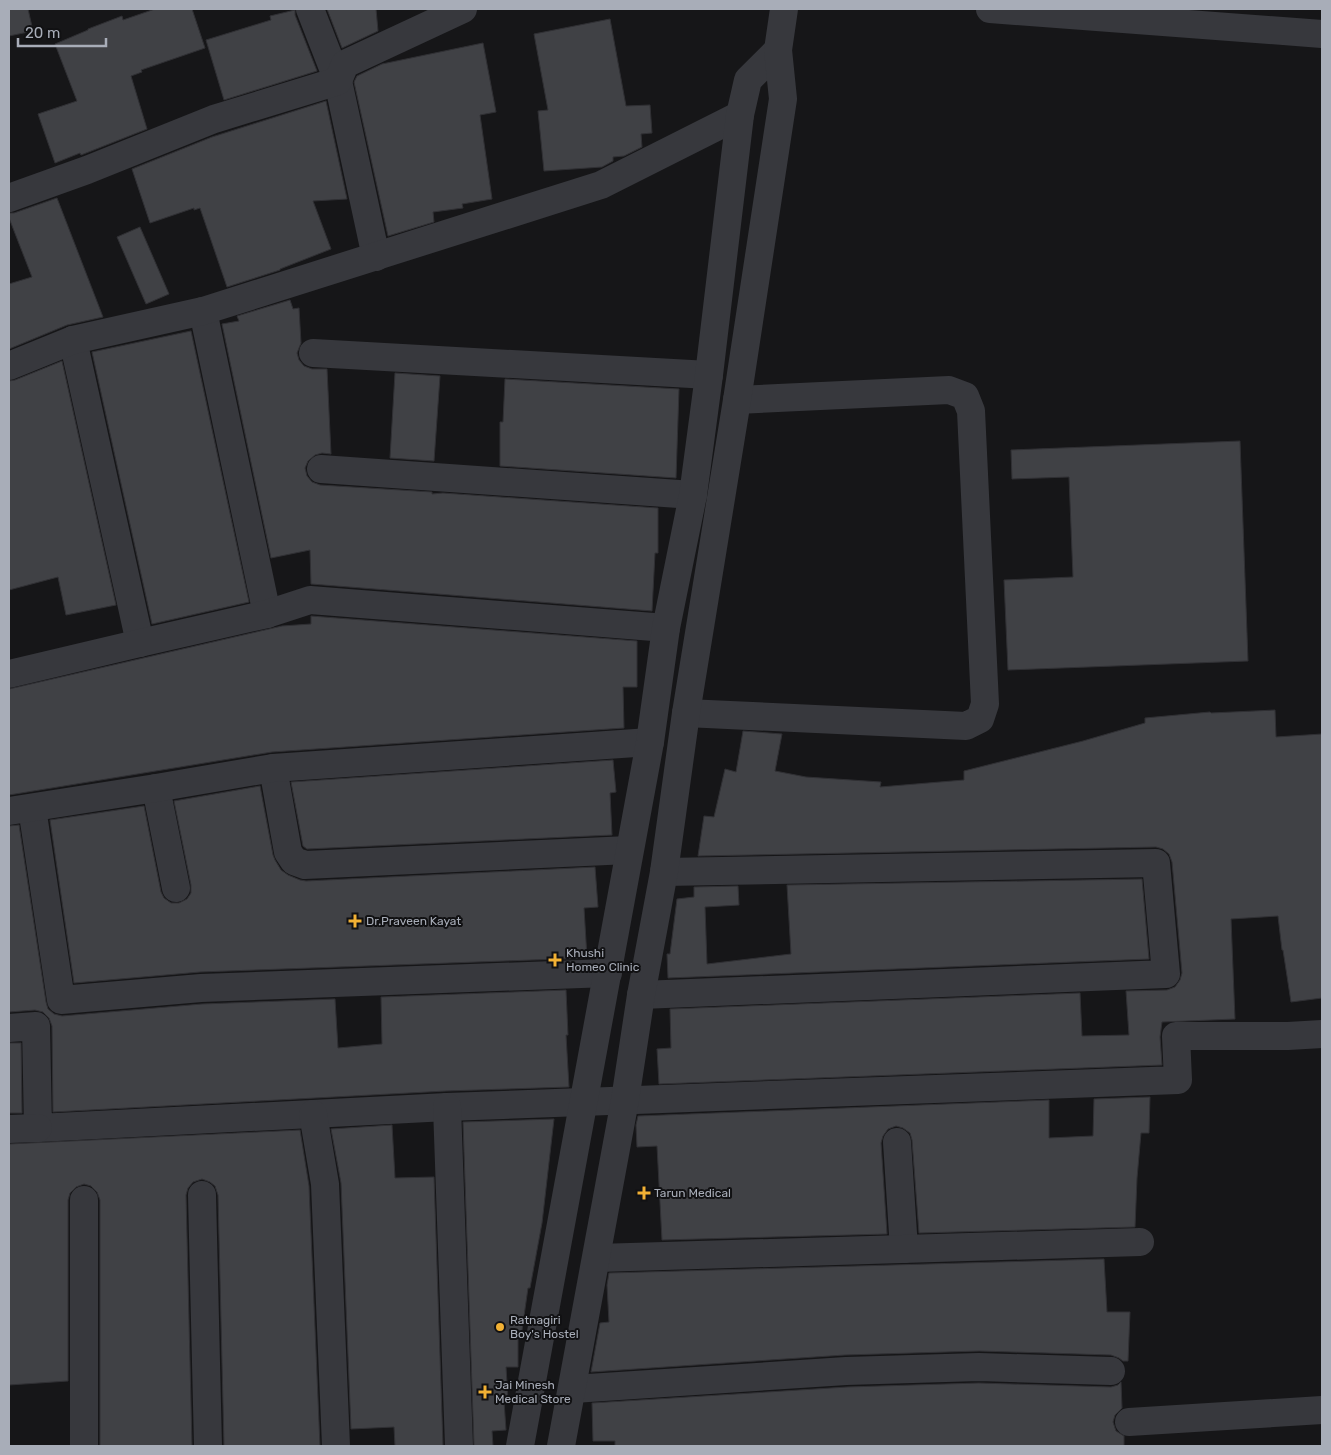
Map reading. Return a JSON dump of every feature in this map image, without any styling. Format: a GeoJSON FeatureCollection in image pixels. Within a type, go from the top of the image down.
{"type":"FeatureCollection","features":[{"type":"Feature","properties":{"kind":"street"},"geometry":{"type":"LineString","coordinates":[[310,9],[338,81],[376,256]]}},
{"type":"Feature","properties":{"kind":"street"},"geometry":{"type":"LineString","coordinates":[[338,81],[345,64],[463,9]]}},
{"type":"Feature","properties":{"kind":"street"},"geometry":{"type":"LineString","coordinates":[[562,1446],[626,1100],[641,996],[664,872],[686,713],[737,400],[783,99],[778,50],[784,9]]}},
{"type":"Feature","properties":{"kind":"street"},"geometry":{"type":"LineString","coordinates":[[990,9],[1322,34]]}},
{"type":"Feature","properties":{"kind":"street"},"geometry":{"type":"LineString","coordinates":[[520,1446],[650,742],[666,628],[693,496],[740,116],[748,80],[778,50]]}},
{"type":"Feature","properties":{"kind":"street"},"geometry":{"type":"LineString","coordinates":[[9,198],[87,170],[214,119],[338,81]]}},
{"type":"Feature","properties":{"kind":"street"},"geometry":{"type":"LineString","coordinates":[[9,366],[73,340],[203,311],[601,185],[740,116]]}},
{"type":"Feature","properties":{"kind":"street"},"geometry":{"type":"LineString","coordinates":[[203,311],[267,614]]}},
{"type":"Feature","properties":{"kind":"street"},"geometry":{"type":"LineString","coordinates":[[73,340],[140,642]]}},
{"type":"Feature","properties":{"kind":"street"},"geometry":{"type":"LineString","coordinates":[[313,353],[709,375]]}},
{"type":"Feature","properties":{"kind":"street"},"geometry":{"type":"LineString","coordinates":[[686,713],[966,726],[980,719],[985,704],[971,411],[965,396],[949,390],[737,400]]}},
{"type":"Feature","properties":{"kind":"street"},"geometry":{"type":"LineString","coordinates":[[321,469],[693,496]]}},
{"type":"Feature","properties":{"kind":"street"},"geometry":{"type":"LineString","coordinates":[[10,668],[267,614],[310,600],[666,628]]}},
{"type":"Feature","properties":{"kind":"street"},"geometry":{"type":"LineString","coordinates":[[608,973],[201,988],[61,1000],[20,809],[273,768],[650,742]]}},
{"type":"Feature","properties":{"kind":"street"},"geometry":{"type":"LineString","coordinates":[[273,768],[288,852],[294,861],[305,865],[630,850]]}},
{"type":"Feature","properties":{"kind":"street"},"geometry":{"type":"LineString","coordinates":[[156,788],[176,888]]}},
{"type":"Feature","properties":{"kind":"street"},"geometry":{"type":"LineString","coordinates":[[641,996],[1166,974],[1156,863],[664,872]]}},
{"type":"Feature","properties":{"kind":"street"},"geometry":{"type":"LineString","coordinates":[[9,1028],[36,1026],[38,1128]]}},
{"type":"Feature","properties":{"kind":"street"},"geometry":{"type":"LineString","coordinates":[[9,1129],[447,1107],[1178,1080],[1176,1036],[1288,1036],[1322,1034]]}},
{"type":"Feature","properties":{"kind":"street"},"geometry":{"type":"LineString","coordinates":[[447,1107],[459,1446]]}},
{"type":"Feature","properties":{"kind":"street"},"geometry":{"type":"LineString","coordinates":[[313,1114],[325,1184],[336,1446]]}},
{"type":"Feature","properties":{"kind":"street"},"geometry":{"type":"LineString","coordinates":[[897,1142],[904,1250]]}},
{"type":"Feature","properties":{"kind":"street"},"geometry":{"type":"LineString","coordinates":[[202,1195],[208,1446]]}},
{"type":"Feature","properties":{"kind":"street"},"geometry":{"type":"LineString","coordinates":[[84,1200],[84,1446]]}},
{"type":"Feature","properties":{"kind":"street"},"geometry":{"type":"LineString","coordinates":[[597,1258],[1140,1242]]}},
{"type":"Feature","properties":{"kind":"street"},"geometry":{"type":"LineString","coordinates":[[573,1389],[846,1371],[979,1368],[1110,1371]]}},
{"type":"Feature","properties":{"kind":"street"},"geometry":{"type":"LineString","coordinates":[[1129,1422],[1322,1410]]}},
{"type":"Feature","properties":{"kind":"building"},"geometry":{"type":"Polygon","coordinates":[[[9,9],[28,9],[33,31],[9,36],[9,9]]]}},
{"type":"Feature","properties":{"kind":"building"},"geometry":{"type":"Polygon","coordinates":[[[155,9],[192,9],[205,48],[141,70],[142,72],[131,76],[147,129],[81,155],[80,153],[55,163],[38,114],[77,101],[55,44],[122,16],[123,20],[155,9]]]}},
{"type":"Feature","properties":{"kind":"building"},"geometry":{"type":"Polygon","coordinates":[[[327,9],[376,9],[378,31],[342,48],[327,9]]]}},
{"type":"Feature","properties":{"kind":"building"},"geometry":{"type":"Polygon","coordinates":[[[295,10],[295,15],[317,71],[224,100],[206,40],[271,20],[270,16],[295,10]]]}},
{"type":"Feature","properties":{"kind":"building"},"geometry":{"type":"Polygon","coordinates":[[[610,19],[626,106],[650,105],[652,133],[641,134],[642,147],[624,156],[613,157],[613,161],[602,167],[544,171],[538,111],[548,110],[534,34],[610,19]]]}},
{"type":"Feature","properties":{"kind":"building"},"geometry":{"type":"Polygon","coordinates":[[[483,43],[496,112],[480,115],[492,199],[462,204],[463,208],[433,212],[434,222],[388,236],[354,82],[357,76],[382,64],[483,43]]]}},
{"type":"Feature","properties":{"kind":"building"},"geometry":{"type":"Polygon","coordinates":[[[326,101],[347,199],[313,201],[331,249],[280,270],[227,287],[200,208],[194,210],[194,208],[150,223],[132,169],[212,137],[326,101]]]}},
{"type":"Feature","properties":{"kind":"building"},"geometry":{"type":"Polygon","coordinates":[[[57,198],[103,317],[67,325],[9,349],[9,284],[32,277],[9,218],[9,213],[57,198]]]}},
{"type":"Feature","properties":{"kind":"building"},"geometry":{"type":"Polygon","coordinates":[[[140,227],[169,294],[146,304],[117,237],[140,227]]]}},
{"type":"Feature","properties":{"kind":"building"},"geometry":{"type":"Polygon","coordinates":[[[290,300],[293,309],[299,308],[301,343],[297,353],[299,360],[304,366],[312,369],[327,369],[331,454],[322,453],[315,455],[308,461],[305,468],[307,476],[312,482],[320,485],[432,492],[432,494],[443,493],[658,508],[658,553],[655,553],[652,611],[311,584],[310,550],[271,558],[222,324],[239,321],[237,316],[290,300]]]}},
{"type":"Feature","properties":{"kind":"building"},"geometry":{"type":"Polygon","coordinates":[[[191,331],[249,602],[152,624],[92,352],[191,331]]]}},
{"type":"Feature","properties":{"kind":"building"},"geometry":{"type":"Polygon","coordinates":[[[62,361],[116,605],[66,615],[58,577],[9,590],[9,381],[62,361]]]}},
{"type":"Feature","properties":{"kind":"building"},"geometry":{"type":"Polygon","coordinates":[[[395,373],[440,376],[434,461],[390,458],[395,373]]]}},
{"type":"Feature","properties":{"kind":"building"},"geometry":{"type":"Polygon","coordinates":[[[505,379],[679,389],[676,478],[500,466],[500,422],[503,422],[505,379]]]}},
{"type":"Feature","properties":{"kind":"building"},"geometry":{"type":"Polygon","coordinates":[[[1240,441],[1248,661],[1008,670],[1004,580],[1073,577],[1069,477],[1012,479],[1011,450],[1240,441]]]}},
{"type":"Feature","properties":{"kind":"building"},"geometry":{"type":"Polygon","coordinates":[[[311,616],[637,641],[637,687],[623,687],[624,728],[272,752],[9,795],[9,689],[282,626],[311,624],[311,616]]]}},
{"type":"Feature","properties":{"kind":"building"},"geometry":{"type":"Polygon","coordinates":[[[1275,710],[1276,737],[1322,734],[1322,998],[1291,1002],[1278,916],[1231,919],[1235,1019],[1162,1022],[1160,1037],[1162,1065],[659,1084],[657,1049],[671,1048],[670,1009],[1080,993],[1082,1036],[1129,1035],[1126,991],[1167,990],[1175,987],[1182,973],[1172,862],[1169,854],[1163,849],[1156,847],[698,856],[704,816],[714,817],[725,769],[736,772],[743,731],[782,734],[775,771],[806,777],[881,782],[880,787],[964,780],[964,771],[1083,741],[1145,723],[1145,718],[1210,712],[1275,710]]]}},
{"type":"Feature","properties":{"kind":"building"},"geometry":{"type":"Polygon","coordinates":[[[613,760],[616,792],[610,793],[612,835],[307,849],[303,846],[291,782],[613,760]]]}},
{"type":"Feature","properties":{"kind":"building"},"geometry":{"type":"Polygon","coordinates":[[[260,786],[275,860],[281,870],[300,880],[595,867],[598,907],[584,908],[587,958],[200,972],[74,983],[50,820],[144,806],[161,892],[164,898],[171,903],[179,903],[187,899],[191,893],[191,885],[174,801],[260,786]]]}},
{"type":"Feature","properties":{"kind":"building"},"geometry":{"type":"Polygon","coordinates":[[[19,825],[46,1002],[48,1009],[54,1014],[62,1016],[202,1004],[335,999],[338,1048],[382,1044],[381,997],[566,990],[569,1087],[446,1091],[53,1112],[52,1026],[49,1018],[43,1012],[35,1010],[9,1012],[9,826],[19,825]]]}},
{"type":"Feature","properties":{"kind":"building"},"geometry":{"type":"Polygon","coordinates":[[[1142,879],[1149,959],[668,978],[667,954],[670,954],[677,899],[694,897],[694,887],[738,886],[739,905],[705,907],[707,964],[791,954],[787,885],[1142,879]]]}},
{"type":"Feature","properties":{"kind":"building"},"geometry":{"type":"Polygon","coordinates":[[[9,1043],[21,1043],[22,1113],[9,1113],[9,1043]]]}},
{"type":"Feature","properties":{"kind":"building"},"geometry":{"type":"Polygon","coordinates":[[[1150,1097],[1149,1133],[1141,1133],[1135,1227],[919,1233],[912,1140],[910,1133],[896,1126],[888,1129],[881,1143],[887,1234],[662,1240],[657,1146],[637,1147],[636,1125],[638,1116],[1049,1100],[1049,1138],[1093,1136],[1094,1099],[1150,1097]]]}},
{"type":"Feature","properties":{"kind":"building"},"geometry":{"type":"Polygon","coordinates":[[[554,1119],[542,1223],[530,1288],[528,1288],[521,1337],[518,1337],[518,1367],[506,1367],[508,1400],[504,1401],[506,1430],[492,1431],[493,1446],[474,1446],[463,1122],[554,1119]]]}},
{"type":"Feature","properties":{"kind":"building"},"geometry":{"type":"Polygon","coordinates":[[[392,1125],[395,1178],[434,1177],[443,1446],[395,1446],[394,1427],[351,1429],[341,1183],[331,1129],[392,1125]]]}},
{"type":"Feature","properties":{"kind":"building"},"geometry":{"type":"Polygon","coordinates":[[[300,1130],[309,1186],[320,1446],[224,1446],[218,1195],[215,1186],[202,1179],[193,1182],[188,1188],[186,1195],[192,1446],[100,1446],[100,1200],[97,1192],[91,1186],[84,1184],[76,1187],[70,1193],[68,1200],[68,1381],[9,1385],[9,1144],[300,1130]]]}},
{"type":"Feature","properties":{"kind":"building"},"geometry":{"type":"Polygon","coordinates":[[[1104,1259],[1107,1312],[1130,1312],[1128,1361],[1123,1361],[1111,1355],[979,1351],[845,1355],[591,1372],[600,1323],[609,1322],[607,1285],[609,1273],[1104,1259]]]}},
{"type":"Feature","properties":{"kind":"building"},"geometry":{"type":"Polygon","coordinates":[[[1121,1382],[1122,1408],[1115,1415],[1113,1422],[1116,1431],[1124,1436],[1124,1446],[615,1446],[615,1441],[593,1441],[592,1403],[847,1387],[979,1383],[1111,1387],[1121,1382]]]}},
{"type":"Feature","properties":{"kind":"place","name":"Dr.Praveen Kayat"},"geometry":{"type":"Point","coordinates":[355,921]}},
{"type":"Feature","properties":{"kind":"place","name":"Khushi Homeo Clinic"},"geometry":{"type":"Point","coordinates":[555,960]}},
{"type":"Feature","properties":{"kind":"place","name":"Tarun Medical"},"geometry":{"type":"Point","coordinates":[644,1193]}},
{"type":"Feature","properties":{"kind":"place","name":"Ratnagiri Boy's Hostel"},"geometry":{"type":"Point","coordinates":[500,1327]}},
{"type":"Feature","properties":{"kind":"place","name":"Jai Minesh Medical Store"},"geometry":{"type":"Point","coordinates":[485,1392]}}]}
